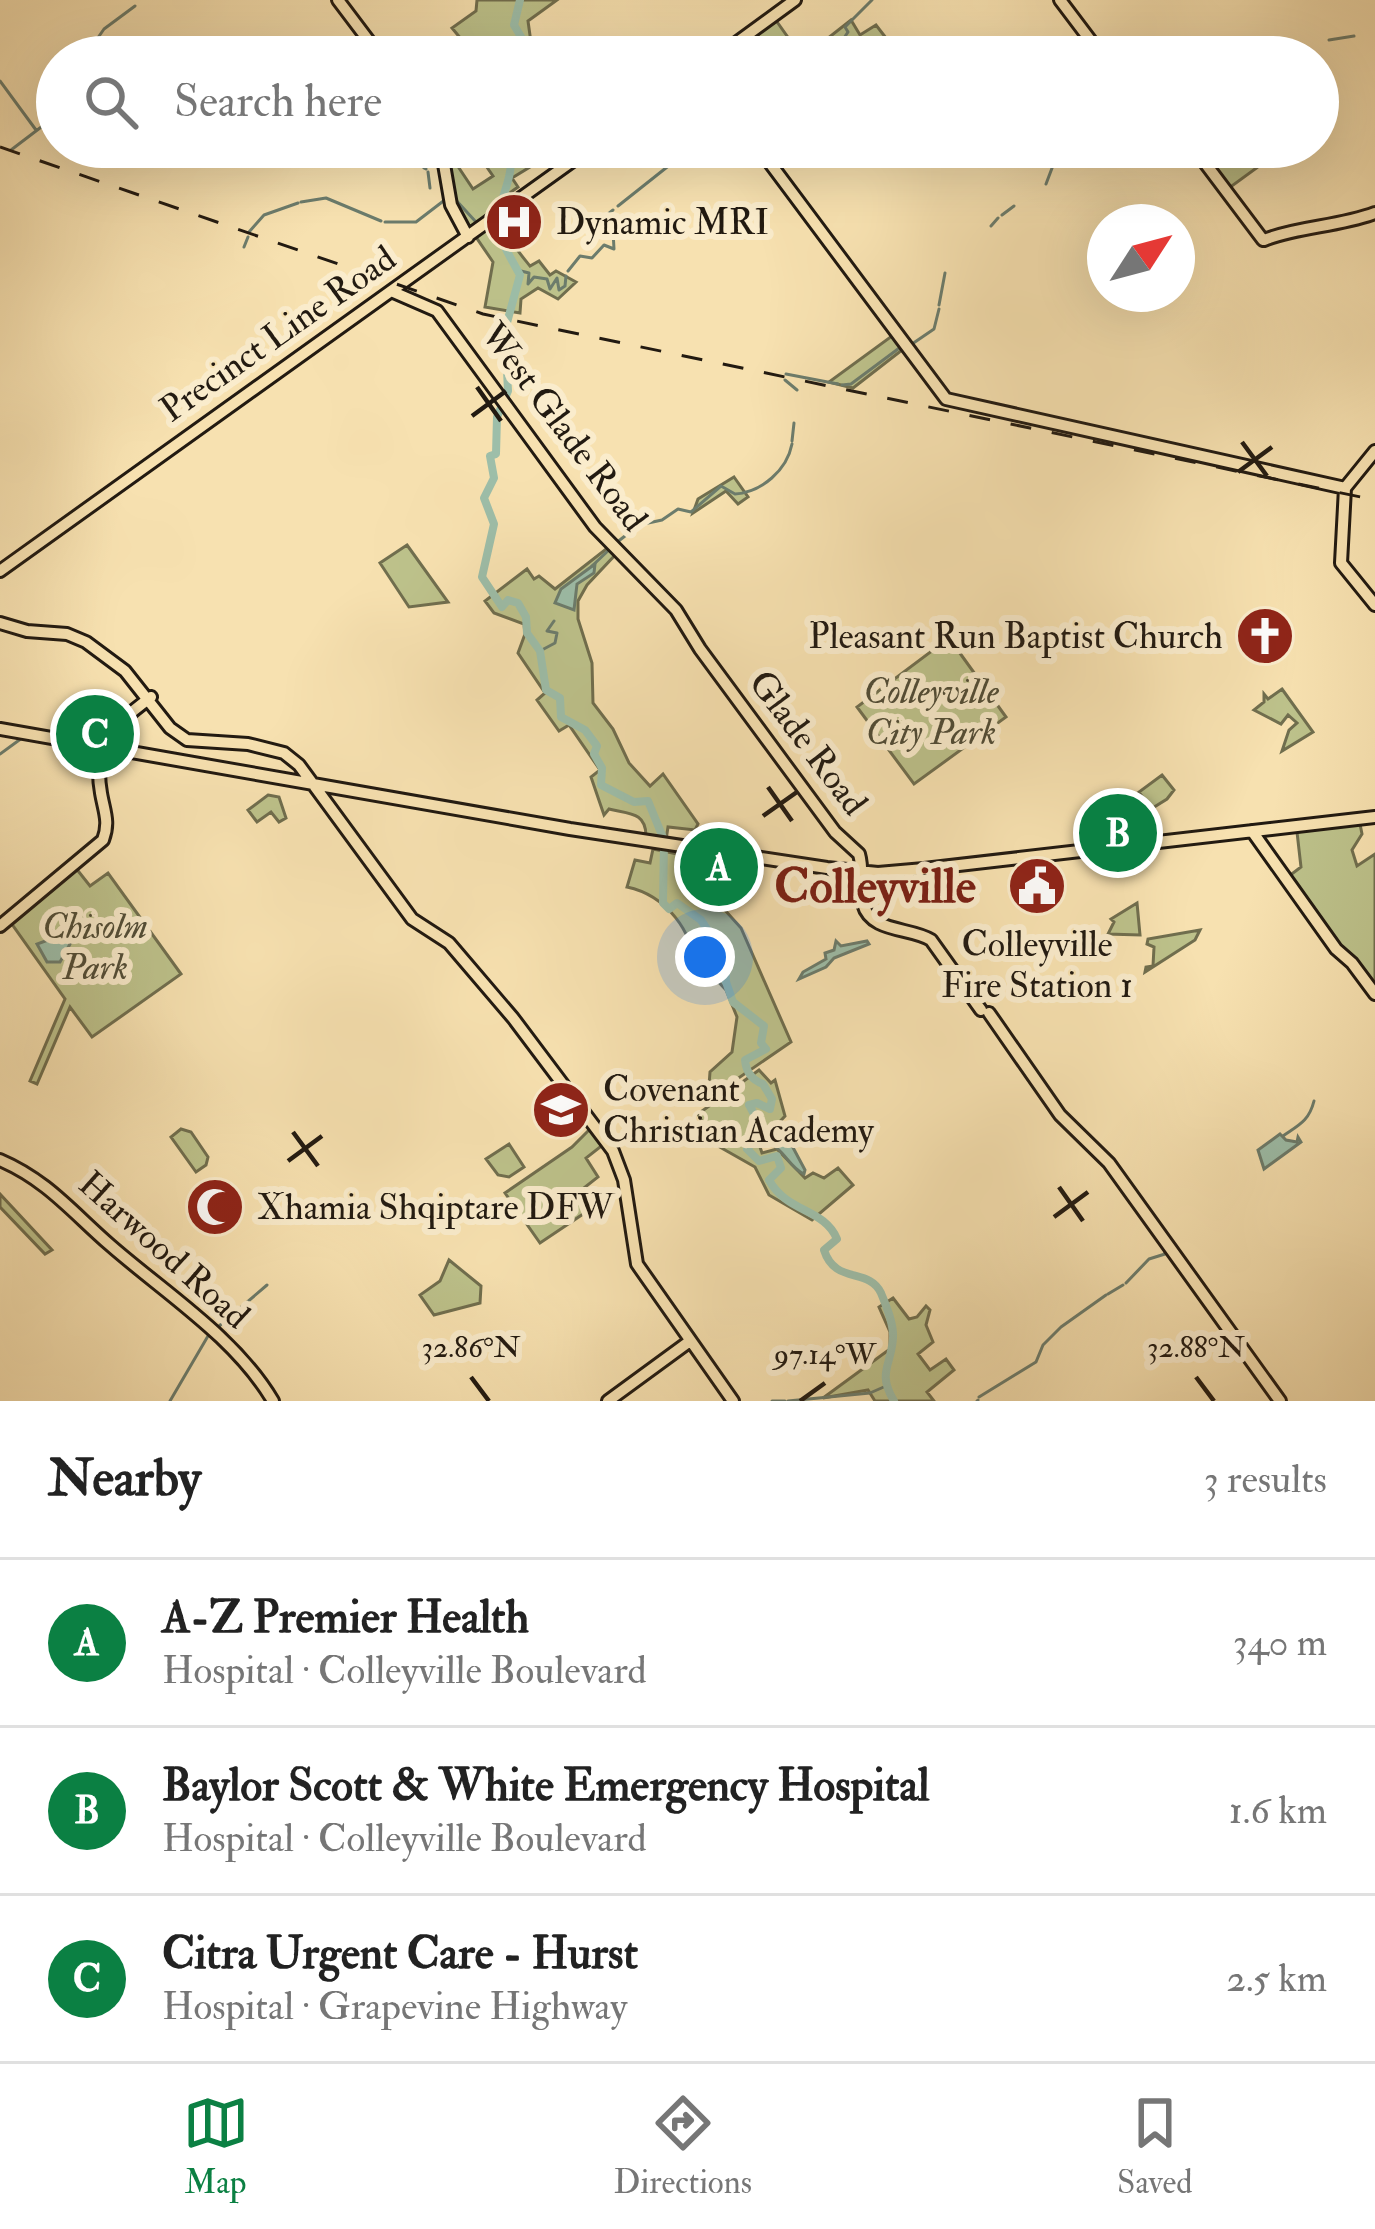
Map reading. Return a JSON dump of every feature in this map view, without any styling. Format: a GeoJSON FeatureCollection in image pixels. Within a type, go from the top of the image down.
{"type":"FeatureCollection","features":[{"type":"Feature","properties":{"kind":"main road"},"geometry":{"type":"LineString","coordinates":[[338,0],[365,36]]}},
{"type":"Feature","properties":{"kind":"main road"},"geometry":{"type":"LineString","coordinates":[[746,36],[795,0]]}},
{"type":"Feature","properties":{"kind":"main road"},"geometry":{"type":"LineString","coordinates":[[1060,0],[1087,36]]}},
{"type":"Feature","properties":{"kind":"main road"},"geometry":{"type":"LineString","coordinates":[[445,168],[451,205],[468,236]]}},
{"type":"Feature","properties":{"kind":"main road","name":"Precinct Line Road"},"geometry":{"type":"LineString","coordinates":[[0,571],[563,168]]}},
{"type":"Feature","properties":{"kind":"main road"},"geometry":{"type":"LineString","coordinates":[[774,168],[944,397],[1345,488]]}},
{"type":"Feature","properties":{"kind":"main road"},"geometry":{"type":"LineString","coordinates":[[1209,168],[1262,239],[1344,224],[1375,213]]}},
{"type":"Feature","properties":{"kind":"main road","name":"West Glade Road"},"geometry":{"type":"LineString","coordinates":[[392,291],[437,310],[598,530],[680,614]]}},
{"type":"Feature","properties":{"kind":"main road"},"geometry":{"type":"LineString","coordinates":[[1375,451],[1345,488],[1341,563],[1375,605]]}},
{"type":"Feature","properties":{"kind":"main road","name":"Glade Road"},"geometry":{"type":"LineString","coordinates":[[680,614],[700,649],[788,760],[835,832],[858,854],[863,903],[869,915],[882,925],[919,932],[931,940],[1060,1115],[1102,1154],[1280,1401]]}},
{"type":"Feature","properties":{"kind":"main road"},"geometry":{"type":"LineString","coordinates":[[0,621],[27,631],[72,634],[86,642],[126,669],[181,737],[249,740],[282,749],[301,762],[412,919],[449,944],[513,1018],[613,1151],[623,1180],[637,1264],[733,1401]]}},
{"type":"Feature","properties":{"kind":"main road"},"geometry":{"type":"LineString","coordinates":[[0,926],[99,846],[107,825],[100,781],[104,745],[113,726],[149,698]]}},
{"type":"Feature","properties":{"kind":"main road"},"geometry":{"type":"LineString","coordinates":[[0,729],[651,843],[862,874],[1375,819]]}},
{"type":"Feature","properties":{"kind":"main road"},"geometry":{"type":"LineString","coordinates":[[1255,833],[1338,949],[1375,991]]}},
{"type":"Feature","properties":{"kind":"main road","name":"Harwood Road"},"geometry":{"type":"LineString","coordinates":[[0,1162],[26,1171],[56,1192],[108,1243],[202,1321],[270,1401]]}},
{"type":"Feature","properties":{"kind":"main road"},"geometry":{"type":"LineString","coordinates":[[608,1401],[690,1342]]}},
{"type":"Feature","properties":{"kind":"green space"},"geometry":{"type":"Polygon","coordinates":[[[477,0],[557,0],[528,21],[530,36],[459,36],[452,28],[476,11],[477,0]]]}},
{"type":"Feature","properties":{"kind":"green space"},"geometry":{"type":"Polygon","coordinates":[[[775,19],[787,36],[752,36],[775,19]]]}},
{"type":"Feature","properties":{"kind":"green space"},"geometry":{"type":"Polygon","coordinates":[[[851,20],[860,35],[876,25],[884,36],[831,36],[851,20]]]}},
{"type":"Feature","properties":{"kind":"green space"},"geometry":{"type":"Polygon","coordinates":[[[448,168],[459,168],[473,189],[493,176],[487,168],[528,168],[512,178],[518,187],[511,192],[514,198],[469,230],[454,205],[448,168]]]}},
{"type":"Feature","properties":{"kind":"green space"},"geometry":{"type":"Polygon","coordinates":[[[1208,168],[1256,168],[1225,191],[1208,168]]]}},
{"type":"Feature","properties":{"kind":"green space"},"geometry":{"type":"Polygon","coordinates":[[[508,214],[509,235],[530,266],[539,261],[550,275],[556,271],[576,282],[558,299],[538,288],[521,299],[520,313],[485,307],[493,262],[476,237],[508,214]]]}},
{"type":"Feature","properties":{"kind":"green space"},"geometry":{"type":"Polygon","coordinates":[[[896,333],[906,347],[853,388],[829,382],[896,333]]]}},
{"type":"Feature","properties":{"kind":"green space"},"geometry":{"type":"Polygon","coordinates":[[[734,477],[748,497],[738,504],[726,491],[693,513],[698,499],[734,477]]]}},
{"type":"Feature","properties":{"kind":"green space"},"geometry":{"type":"Polygon","coordinates":[[[407,545],[448,602],[409,607],[380,563],[407,545]]]}},
{"type":"Feature","properties":{"kind":"green space"},"geometry":{"type":"Polygon","coordinates":[[[610,546],[617,553],[578,601],[578,619],[592,663],[593,703],[613,729],[629,763],[650,786],[663,774],[698,824],[695,830],[668,827],[666,840],[646,836],[643,822],[635,815],[609,809],[604,815],[591,777],[600,770],[569,725],[559,731],[537,700],[545,693],[518,653],[524,624],[494,613],[485,601],[527,569],[534,579],[539,576],[555,589],[610,546]]]}},
{"type":"Feature","properties":{"kind":"green space","name":"Colleyville City Park"},"geometry":{"type":"Polygon","coordinates":[[[949,638],[1006,717],[914,784],[857,707],[949,638]]]}},
{"type":"Feature","properties":{"kind":"green space"},"geometry":{"type":"Polygon","coordinates":[[[1282,689],[1313,732],[1282,751],[1289,730],[1297,723],[1288,715],[1281,724],[1254,710],[1264,702],[1264,694],[1268,699],[1282,689]]]}},
{"type":"Feature","properties":{"kind":"green space"},"geometry":{"type":"Polygon","coordinates":[[[1162,775],[1174,790],[1151,809],[1139,792],[1162,775]]]}},
{"type":"Feature","properties":{"kind":"green space"},"geometry":{"type":"Polygon","coordinates":[[[268,795],[279,797],[286,818],[279,822],[271,812],[257,822],[248,810],[268,795]]]}},
{"type":"Feature","properties":{"kind":"green space"},"geometry":{"type":"Polygon","coordinates":[[[1360,824],[1362,834],[1352,850],[1357,866],[1375,854],[1375,984],[1339,946],[1289,876],[1301,867],[1297,832],[1360,824]]]}},
{"type":"Feature","properties":{"kind":"green space"},"geometry":{"type":"Polygon","coordinates":[[[653,849],[697,858],[706,889],[741,928],[791,1042],[708,1099],[710,1072],[732,1052],[737,1017],[726,990],[711,974],[693,971],[689,943],[675,917],[654,898],[627,887],[635,860],[650,863],[653,849]]]}},
{"type":"Feature","properties":{"kind":"green space","name":"Chisolm Park"},"geometry":{"type":"Polygon","coordinates":[[[75,867],[90,886],[108,873],[181,974],[92,1037],[70,1007],[37,1084],[30,1081],[65,999],[9,920],[75,867]]]}},
{"type":"Feature","properties":{"kind":"green space"},"geometry":{"type":"Polygon","coordinates":[[[1137,903],[1140,935],[1108,934],[1111,919],[1137,903]]]}},
{"type":"Feature","properties":{"kind":"green space"},"geometry":{"type":"Polygon","coordinates":[[[1200,930],[1195,940],[1145,972],[1153,966],[1154,947],[1147,944],[1148,939],[1200,930]]]}},
{"type":"Feature","properties":{"kind":"green space"},"geometry":{"type":"Polygon","coordinates":[[[759,1070],[771,1083],[775,1080],[785,1116],[759,1144],[762,1153],[777,1149],[805,1178],[813,1173],[824,1178],[838,1168],[853,1185],[812,1220],[769,1195],[755,1167],[718,1146],[720,1136],[706,1129],[698,1114],[759,1070]]]}},
{"type":"Feature","properties":{"kind":"green space"},"geometry":{"type":"Polygon","coordinates":[[[592,1127],[604,1144],[586,1158],[598,1177],[580,1191],[592,1208],[540,1243],[505,1193],[572,1147],[592,1127]]]}},
{"type":"Feature","properties":{"kind":"green space"},"geometry":{"type":"Polygon","coordinates":[[[181,1129],[191,1132],[208,1157],[196,1172],[171,1137],[181,1129]]]}},
{"type":"Feature","properties":{"kind":"green space"},"geometry":{"type":"Polygon","coordinates":[[[509,1144],[524,1167],[509,1177],[498,1175],[486,1159],[509,1144]]]}},
{"type":"Feature","properties":{"kind":"green space"},"geometry":{"type":"Polygon","coordinates":[[[0,1194],[52,1250],[45,1254],[0,1207],[0,1194]]]}},
{"type":"Feature","properties":{"kind":"green space"},"geometry":{"type":"Polygon","coordinates":[[[449,1260],[481,1286],[480,1303],[434,1315],[420,1295],[440,1281],[449,1260]]]}},
{"type":"Feature","properties":{"kind":"green space"},"geometry":{"type":"Polygon","coordinates":[[[893,1298],[909,1319],[926,1306],[930,1310],[926,1325],[933,1342],[918,1354],[930,1370],[946,1359],[954,1370],[927,1392],[934,1401],[875,1401],[868,1390],[823,1398],[890,1349],[890,1332],[879,1307],[893,1298]]]}},
{"type":"Feature","properties":{"kind":"shaded area"},"geometry":{"type":"Polygon","coordinates":[[[595,564],[594,573],[577,584],[574,610],[555,603],[561,589],[595,564]]]}},
{"type":"Feature","properties":{"kind":"shaded area"},"geometry":{"type":"Polygon","coordinates":[[[70,932],[70,944],[60,962],[47,962],[37,944],[70,932]]]}},
{"type":"Feature","properties":{"kind":"shaded area"},"geometry":{"type":"Polygon","coordinates":[[[836,941],[841,946],[869,944],[799,979],[826,959],[825,953],[834,950],[836,941]]]}},
{"type":"Feature","properties":{"kind":"shaded area"},"geometry":{"type":"Polygon","coordinates":[[[782,1127],[805,1170],[804,1174],[770,1143],[782,1127]]]}},
{"type":"Feature","properties":{"kind":"shaded area"},"geometry":{"type":"Polygon","coordinates":[[[1280,1134],[1297,1142],[1298,1137],[1301,1142],[1264,1169],[1258,1150],[1280,1134]]]}},
{"type":"Feature","properties":{"kind":"waterway"},"geometry":{"type":"LineString","coordinates":[[520,0],[514,25],[520,36]]}},
{"type":"Feature","properties":{"kind":"waterway"},"geometry":{"type":"LineString","coordinates":[[845,36],[845,27],[872,0]]}},
{"type":"Feature","properties":{"kind":"waterway"},"geometry":{"type":"LineString","coordinates":[[99,36],[135,6]]}},
{"type":"Feature","properties":{"kind":"waterway"},"geometry":{"type":"LineString","coordinates":[[1339,38],[1354,36]]}},
{"type":"Feature","properties":{"kind":"waterway"},"geometry":{"type":"LineString","coordinates":[[0,81],[36,130]]}},
{"type":"Feature","properties":{"kind":"waterway"},"geometry":{"type":"LineString","coordinates":[[11,150],[36,131]]}},
{"type":"Feature","properties":{"kind":"waterway"},"geometry":{"type":"LineString","coordinates":[[510,168],[499,221],[501,237],[520,275],[505,330],[508,391],[497,417],[496,454],[490,456],[494,478],[484,498],[494,524],[482,577],[502,607],[508,600],[518,603],[526,617],[527,633],[540,651],[546,690],[560,698],[561,717],[585,730],[597,746],[594,754],[602,768],[601,785],[634,802],[648,801],[664,840],[663,903],[669,909],[677,903],[701,920],[725,957],[733,1002],[764,1026],[761,1043],[766,1049],[745,1060],[750,1075],[772,1099],[770,1109],[749,1105],[759,1128],[747,1149],[759,1161],[777,1156],[781,1168],[769,1180],[785,1199],[831,1229],[837,1239],[824,1250],[829,1261],[869,1280],[881,1293],[893,1333],[886,1376],[894,1401]]}},
{"type":"Feature","properties":{"kind":"waterway"},"geometry":{"type":"LineString","coordinates":[[618,206],[666,168]]}},
{"type":"Feature","properties":{"kind":"waterway"},"geometry":{"type":"LineString","coordinates":[[1046,184],[1052,168]]}},
{"type":"Feature","properties":{"kind":"waterway"},"geometry":{"type":"LineString","coordinates":[[428,172],[430,188]]}},
{"type":"Feature","properties":{"kind":"waterway"},"geometry":{"type":"LineString","coordinates":[[301,202],[326,198],[381,221]]}},
{"type":"Feature","properties":{"kind":"waterway"},"geometry":{"type":"LineString","coordinates":[[454,198],[476,222]]}},
{"type":"Feature","properties":{"kind":"waterway"},"geometry":{"type":"LineString","coordinates":[[385,222],[416,222],[446,199]]}},
{"type":"Feature","properties":{"kind":"waterway"},"geometry":{"type":"LineString","coordinates":[[249,232],[264,215],[298,203]]}},
{"type":"Feature","properties":{"kind":"waterway"},"geometry":{"type":"LineString","coordinates":[[1002,215],[1014,206]]}},
{"type":"Feature","properties":{"kind":"waterway"},"geometry":{"type":"LineString","coordinates":[[568,271],[580,256],[592,258],[604,245],[614,249],[613,231],[602,219],[613,210]]}},
{"type":"Feature","properties":{"kind":"waterway"},"geometry":{"type":"LineString","coordinates":[[991,226],[998,218]]}},
{"type":"Feature","properties":{"kind":"waterway"},"geometry":{"type":"LineString","coordinates":[[491,229],[499,231]]}},
{"type":"Feature","properties":{"kind":"waterway"},"geometry":{"type":"LineString","coordinates":[[244,247],[248,237]]}},
{"type":"Feature","properties":{"kind":"waterway"},"geometry":{"type":"LineString","coordinates":[[517,270],[529,273],[528,284],[534,277],[547,279],[550,289],[557,278],[559,290],[565,286],[566,276]]}},
{"type":"Feature","properties":{"kind":"waterway"},"geometry":{"type":"LineString","coordinates":[[939,305],[945,273]]}},
{"type":"Feature","properties":{"kind":"waterway"},"geometry":{"type":"LineString","coordinates":[[912,344],[934,329],[939,309]]}},
{"type":"Feature","properties":{"kind":"waterway"},"geometry":{"type":"LineString","coordinates":[[842,385],[851,384],[902,346]]}},
{"type":"Feature","properties":{"kind":"waterway"},"geometry":{"type":"LineString","coordinates":[[786,374],[838,384]]}},
{"type":"Feature","properties":{"kind":"waterway"},"geometry":{"type":"LineString","coordinates":[[785,380],[797,390]]}},
{"type":"Feature","properties":{"kind":"waterway"},"geometry":{"type":"LineString","coordinates":[[792,441],[794,423]]}},
{"type":"Feature","properties":{"kind":"waterway"},"geometry":{"type":"LineString","coordinates":[[616,543],[639,525],[662,520],[678,509],[691,512],[721,486],[735,494],[764,484],[785,463],[792,444]]}},
{"type":"Feature","properties":{"kind":"waterway"},"geometry":{"type":"LineString","coordinates":[[592,566],[611,548]]}},
{"type":"Feature","properties":{"kind":"waterway"},"geometry":{"type":"LineString","coordinates":[[540,651],[555,643],[557,633],[547,631],[554,621]]}},
{"type":"Feature","properties":{"kind":"waterway"},"geometry":{"type":"LineString","coordinates":[[0,754],[22,738]]}},
{"type":"Feature","properties":{"kind":"waterway"},"geometry":{"type":"LineString","coordinates":[[1063,946],[1069,942]]}},
{"type":"Feature","properties":{"kind":"waterway"},"geometry":{"type":"LineString","coordinates":[[1283,1136],[1306,1118],[1314,1101]]}},
{"type":"Feature","properties":{"kind":"waterway"},"geometry":{"type":"LineString","coordinates":[[1126,1283],[1149,1259],[1165,1254],[1164,1247]]}},
{"type":"Feature","properties":{"kind":"waterway"},"geometry":{"type":"LineString","coordinates":[[218,1327],[267,1285]]}},
{"type":"Feature","properties":{"kind":"waterway"},"geometry":{"type":"LineString","coordinates":[[1108,1294],[1123,1285]]}},
{"type":"Feature","properties":{"kind":"waterway"},"geometry":{"type":"LineString","coordinates":[[979,1397],[1036,1362],[1043,1345],[1061,1327],[1106,1295]]}},
{"type":"Feature","properties":{"kind":"waterway"},"geometry":{"type":"LineString","coordinates":[[170,1401],[208,1336]]}},
{"type":"Feature","properties":{"kind":"waterway"},"geometry":{"type":"LineString","coordinates":[[788,1401],[870,1393],[886,1386]]}},
{"type":"Feature","properties":{"kind":"waterway"},"geometry":{"type":"LineString","coordinates":[[772,1401],[785,1401]]}},
{"type":"Feature","properties":{"kind":"railway"},"geometry":{"type":"LineString","coordinates":[[0,147],[36,159]]}},
{"type":"Feature","properties":{"kind":"railway"},"geometry":{"type":"LineString","coordinates":[[61,168],[483,314],[1375,500]]}},
{"type":"Feature","properties":{"kind":"place","name":"Dynamic MRI"},"geometry":{"type":"Point","coordinates":[514,222]}},
{"type":"Feature","properties":{"kind":"place","name":"Pleasant Run Baptist Church"},"geometry":{"type":"Point","coordinates":[1265,636]}},
{"type":"Feature","properties":{"kind":"place","name":"Citra Urgent Care - Hurst"},"geometry":{"type":"Point","coordinates":[95,734]}},
{"type":"Feature","properties":{"kind":"place","name":"Baylor Scott & White Emergency Hospital"},"geometry":{"type":"Point","coordinates":[1118,833]}},
{"type":"Feature","properties":{"kind":"place","name":"A-Z Premier Health"},"geometry":{"type":"Point","coordinates":[719,867]}},
{"type":"Feature","properties":{"kind":"place","name":"Colleyville Fire Station 1"},"geometry":{"type":"Point","coordinates":[1037,886]}},
{"type":"Feature","properties":{"kind":"place","name":"Covenant Christian Academy"},"geometry":{"type":"Point","coordinates":[561,1110]}},
{"type":"Feature","properties":{"kind":"place","name":"Xhamia Shqiptare DFW"},"geometry":{"type":"Point","coordinates":[215,1207]}},
{"type":"Feature","properties":{"kind":"district","name":"Colleyville"},"geometry":{"type":"Point","coordinates":[875,887]}}]}
